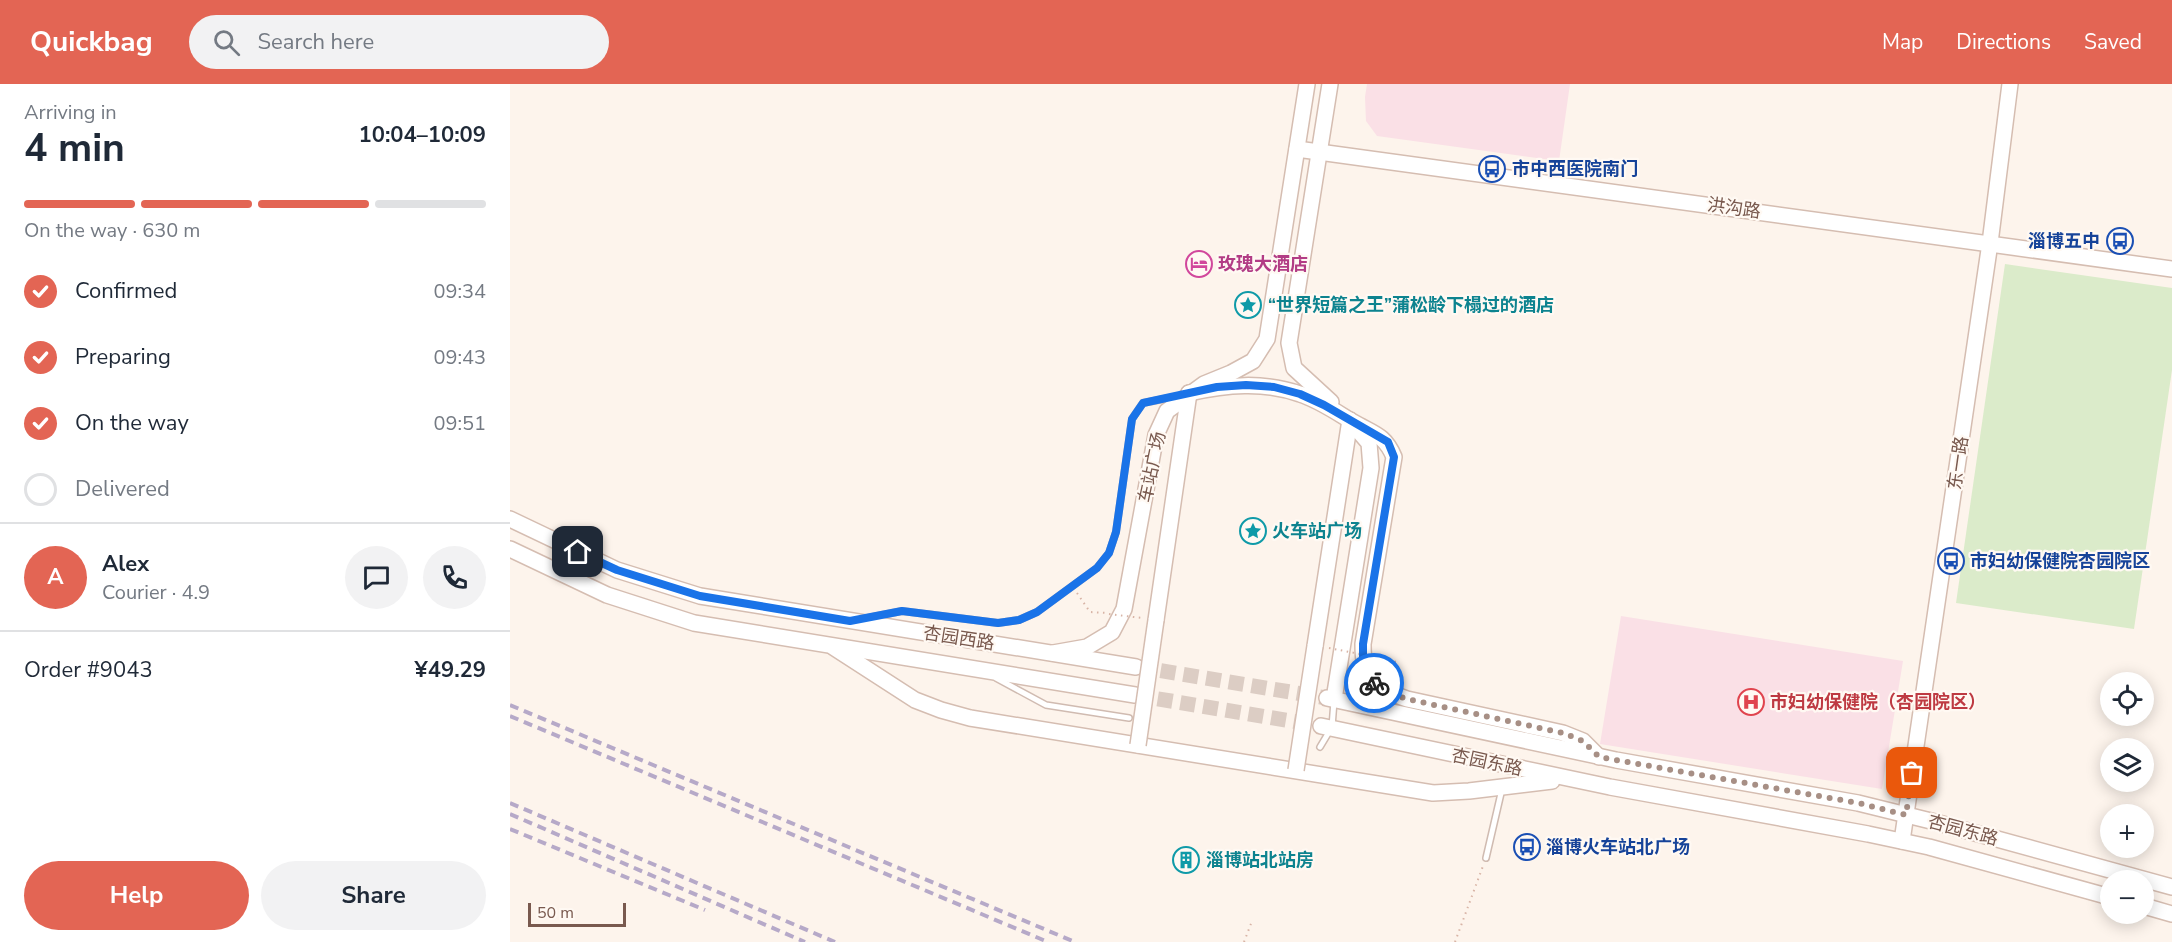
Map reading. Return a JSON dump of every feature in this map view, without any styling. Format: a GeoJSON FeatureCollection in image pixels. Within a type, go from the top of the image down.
{"type":"FeatureCollection","features":[{"type":"Feature","properties":{"kind":"main road","name":"车站广场"},"geometry":{"type":"LineString","coordinates":[[1053,653],[1087,647],[1112,632],[1124,609],[1156,435],[1167,411],[1204,384],[1253,361],[1267,339],[1307,84]]}},
{"type":"Feature","properties":{"kind":"main road"},"geometry":{"type":"LineString","coordinates":[[1330,84],[1289,343],[1294,368],[1350,420],[1369,443],[1371,468],[1331,699]]}},
{"type":"Feature","properties":{"kind":"main road","name":"东一路"},"geometry":{"type":"LineString","coordinates":[[1902,841],[1990,243],[2010,84]]}},
{"type":"Feature","properties":{"kind":"main road","name":"洪沟路"},"geometry":{"type":"LineString","coordinates":[[1297,148],[2172,269]]}},
{"type":"Feature","properties":{"kind":"main road"},"geometry":{"type":"LineString","coordinates":[[1138,745],[1189,393],[1217,387],[1246,385],[1274,387],[1300,394],[1388,442],[1394,457],[1363,644],[1363,666],[1371,681],[1386,692],[1407,699],[1563,733],[1583,741],[1599,757]]}},
{"type":"Feature","properties":{"kind":"main road"},"geometry":{"type":"LineString","coordinates":[[1296,770],[1350,420]]}},
{"type":"Feature","properties":{"kind":"main road","name":"杏园西路"},"geometry":{"type":"LineString","coordinates":[[510,519],[608,565],[656,584],[700,596],[1136,666]]}},
{"type":"Feature","properties":{"kind":"main road","name":"杏园西路"},"geometry":{"type":"LineString","coordinates":[[510,549],[607,595],[647,610],[694,623],[1135,695]]}},
{"type":"Feature","properties":{"kind":"main road"},"geometry":{"type":"LineString","coordinates":[[833,647],[915,700],[970,718],[1433,793],[1566,779]]}},
{"type":"Feature","properties":{"kind":"main road","name":"杏园东路"},"geometry":{"type":"LineString","coordinates":[[1331,699],[1599,757],[1858,803],[2172,887]]}},
{"type":"Feature","properties":{"kind":"main road","name":"杏园东路"},"geometry":{"type":"LineString","coordinates":[[1326,727],[1566,779],[1853,830],[2100,894]]}},
{"type":"Feature","properties":{"kind":"main road"},"geometry":{"type":"LineString","coordinates":[[2154,909],[2172,914]]}},
{"type":"Feature","properties":{"kind":"lane"},"geometry":{"type":"LineString","coordinates":[[850,621],[902,611],[998,623],[1019,620],[1037,612],[1097,568],[1109,553],[1116,532],[1132,419],[1143,403],[1189,393]]}},
{"type":"Feature","properties":{"kind":"lane"},"geometry":{"type":"LineString","coordinates":[[984,671],[1046,705],[1129,718]]}},
{"type":"Feature","properties":{"kind":"lane"},"geometry":{"type":"LineString","coordinates":[[1320,747],[1331,699]]}},
{"type":"Feature","properties":{"kind":"lane"},"geometry":{"type":"LineString","coordinates":[[1486,858],[1503,786]]}},
{"type":"Feature","properties":{"kind":"path"},"geometry":{"type":"LineString","coordinates":[[1072,586],[1090,612],[1156,620]]}},
{"type":"Feature","properties":{"kind":"path"},"geometry":{"type":"LineString","coordinates":[[1315,646],[1397,662]]}},
{"type":"Feature","properties":{"kind":"path"},"geometry":{"type":"LineString","coordinates":[[1455,942],[1486,858]]}},
{"type":"Feature","properties":{"kind":"path"},"geometry":{"type":"LineString","coordinates":[[1244,942],[1252,921]]}},
{"type":"Feature","properties":{"kind":"shaded area"},"geometry":{"type":"Polygon","coordinates":[[[1367,84],[1570,84],[1559,161],[1377,136],[1366,121],[1367,84]]]}},
{"type":"Feature","properties":{"kind":"shaded area","name":"市妇幼保健院（杏园院区）"},"geometry":{"type":"Polygon","coordinates":[[[1621,616],[1903,661],[1882,789],[1600,744],[1621,616]]]}},
{"type":"Feature","properties":{"kind":"green space"},"geometry":{"type":"Polygon","coordinates":[[[2005,264],[2172,288],[2172,370],[2134,629],[1956,603],[2005,264]]]}},
{"type":"Feature","properties":{"kind":"tunnel"},"geometry":{"type":"LineString","coordinates":[[1138,667],[1327,698]]}},
{"type":"Feature","properties":{"kind":"tunnel"},"geometry":{"type":"LineString","coordinates":[[1135,695],[1321,726]]}},
{"type":"Feature","properties":{"kind":"railway"},"geometry":{"type":"LineString","coordinates":[[510,705],[1075,942]]}},
{"type":"Feature","properties":{"kind":"railway"},"geometry":{"type":"LineString","coordinates":[[510,716],[1048,942]]}},
{"type":"Feature","properties":{"kind":"railway"},"geometry":{"type":"LineString","coordinates":[[510,803],[835,942]]}},
{"type":"Feature","properties":{"kind":"railway"},"geometry":{"type":"LineString","coordinates":[[510,814],[805,942]]}},
{"type":"Feature","properties":{"kind":"railway"},"geometry":{"type":"LineString","coordinates":[[510,829],[705,910]]}},
{"type":"Feature","properties":{"kind":"way so far"},"geometry":{"type":"LineString","coordinates":[[1374,683],[1386,692],[1407,699],[1563,733],[1583,741],[1599,757],[1858,803],[1906,815],[1912,773]]}},
{"type":"Feature","properties":{"kind":"place","name":"市中西医院南门"},"geometry":{"type":"Point","coordinates":[1492,169]}},
{"type":"Feature","properties":{"kind":"place","name":"淄博五中"},"geometry":{"type":"Point","coordinates":[2120,241]}},
{"type":"Feature","properties":{"kind":"place","name":"玫瑰大酒店"},"geometry":{"type":"Point","coordinates":[1199,264]}},
{"type":"Feature","properties":{"kind":"place","name":"“世界短篇之王”蒲松龄下榻过的酒店"},"geometry":{"type":"Point","coordinates":[1248,305]}},
{"type":"Feature","properties":{"kind":"place","name":"火车站广场"},"geometry":{"type":"Point","coordinates":[1253,531]}},
{"type":"Feature","properties":{"kind":"place","name":"市妇幼保健院杏园院区"},"geometry":{"type":"Point","coordinates":[1951,561]}},
{"type":"Feature","properties":{"kind":"place","name":"市妇幼保健院（杏园院区）"},"geometry":{"type":"Point","coordinates":[1751,702]}},
{"type":"Feature","properties":{"kind":"place","name":"淄博火车站北广场"},"geometry":{"type":"Point","coordinates":[1527,847]}},
{"type":"Feature","properties":{"kind":"place","name":"淄博站北站房"},"geometry":{"type":"Point","coordinates":[1186,860]}},
{"type":"Feature","properties":{"kind":"route"},"geometry":{"type":"LineString","coordinates":[[578,552],[617,570],[700,596],[850,621],[902,611],[998,623],[1019,620],[1037,612],[1097,568],[1109,553],[1116,532],[1132,419],[1143,403],[1217,387],[1246,385],[1274,387],[1300,394],[1324,405],[1388,442],[1394,457],[1363,644],[1363,666],[1374,683]]}}]}
